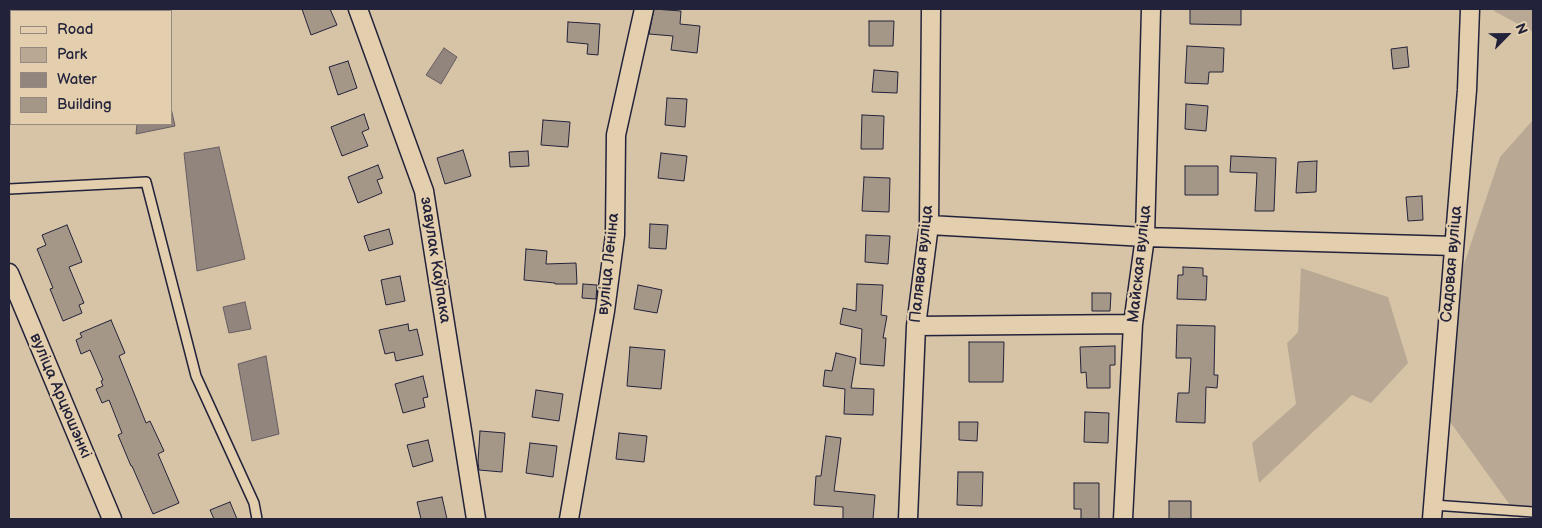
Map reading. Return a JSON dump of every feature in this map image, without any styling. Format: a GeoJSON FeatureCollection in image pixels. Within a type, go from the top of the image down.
{"type":"FeatureCollection","features":[{"type":"Feature","properties":{"kind":"street","name":"завулак Каўпака"},"geometry":{"type":"LineString","coordinates":[[358,9],[424,191],[476,519]]}},
{"type":"Feature","properties":{"kind":"street","name":"вуліца Леніна"},"geometry":{"type":"LineString","coordinates":[[569,519],[615,235],[616,135],[644,9]]}},
{"type":"Feature","properties":{"kind":"street","name":"Палявая вуліца"},"geometry":{"type":"LineString","coordinates":[[908,519],[916,326],[929,225],[930,9]]}},
{"type":"Feature","properties":{"kind":"street","name":"Майская вуліца"},"geometry":{"type":"LineString","coordinates":[[1123,519],[1133,324],[1145,237],[1151,9]]}},
{"type":"Feature","properties":{"kind":"street","name":"Садовая вуліца"},"geometry":{"type":"LineString","coordinates":[[1432,512],[1467,90],[1470,9]]}},
{"type":"Feature","properties":{"kind":"street"},"geometry":{"type":"LineString","coordinates":[[929,225],[1145,237],[1454,246]]}},
{"type":"Feature","properties":{"kind":"street","name":"вуліца Арцюшэнкі"},"geometry":{"type":"LineString","coordinates":[[9,273],[112,519]]}},
{"type":"Feature","properties":{"kind":"street"},"geometry":{"type":"LineString","coordinates":[[916,326],[1133,324]]}},
{"type":"Feature","properties":{"kind":"lane"},"geometry":{"type":"LineString","coordinates":[[9,189],[146,182],[196,376],[254,502],[257,519]]}},
{"type":"Feature","properties":{"kind":"lane"},"geometry":{"type":"LineString","coordinates":[[1432,512],[1533,512]]}},
{"type":"Feature","properties":{"kind":"green space"},"geometry":{"type":"Polygon","coordinates":[[[1495,9],[1533,9],[1533,32],[1494,11],[1495,9]]]}},
{"type":"Feature","properties":{"kind":"green space"},"geometry":{"type":"Polygon","coordinates":[[[1533,120],[1533,519],[1520,519],[1448,419],[1456,288],[1500,157],[1533,120]]]}},
{"type":"Feature","properties":{"kind":"green space"},"geometry":{"type":"Polygon","coordinates":[[[1301,268],[1388,297],[1408,363],[1371,403],[1352,395],[1259,483],[1252,443],[1296,404],[1287,343],[1298,332],[1301,268]]]}},
{"type":"Feature","properties":{"kind":"water"},"geometry":{"type":"Polygon","coordinates":[[[444,48],[457,57],[441,84],[426,75],[444,48]]]}},
{"type":"Feature","properties":{"kind":"water"},"geometry":{"type":"Polygon","coordinates":[[[172,112],[175,126],[136,134],[137,125],[172,125],[172,112]]]}},
{"type":"Feature","properties":{"kind":"water"},"geometry":{"type":"Polygon","coordinates":[[[219,147],[245,259],[197,271],[184,153],[219,147]]]}},
{"type":"Feature","properties":{"kind":"water"},"geometry":{"type":"Polygon","coordinates":[[[245,302],[251,329],[229,333],[223,307],[245,302]]]}},
{"type":"Feature","properties":{"kind":"water"},"geometry":{"type":"Polygon","coordinates":[[[266,356],[279,434],[252,441],[238,364],[266,356]]]}},
{"type":"Feature","properties":{"kind":"building"},"geometry":{"type":"Polygon","coordinates":[[[302,9],[330,9],[337,25],[311,35],[302,9]]]}},
{"type":"Feature","properties":{"kind":"building"},"geometry":{"type":"Polygon","coordinates":[[[654,9],[681,11],[680,24],[700,26],[697,53],[671,50],[673,36],[649,34],[654,9]]]}},
{"type":"Feature","properties":{"kind":"building"},"geometry":{"type":"Polygon","coordinates":[[[1190,9],[1241,9],[1241,25],[1190,24],[1190,9]]]}},
{"type":"Feature","properties":{"kind":"building"},"geometry":{"type":"Polygon","coordinates":[[[869,21],[894,21],[893,46],[869,46],[869,21]]]}},
{"type":"Feature","properties":{"kind":"building"},"geometry":{"type":"Polygon","coordinates":[[[568,22],[600,24],[598,55],[587,54],[588,44],[567,42],[568,22]]]}},
{"type":"Feature","properties":{"kind":"building"},"geometry":{"type":"Polygon","coordinates":[[[1187,46],[1224,48],[1223,72],[1209,72],[1208,84],[1185,83],[1187,46]]]}},
{"type":"Feature","properties":{"kind":"building"},"geometry":{"type":"Polygon","coordinates":[[[1407,47],[1409,67],[1393,69],[1391,49],[1407,47]]]}},
{"type":"Feature","properties":{"kind":"building"},"geometry":{"type":"Polygon","coordinates":[[[348,61],[357,88],[338,95],[329,67],[348,61]]]}},
{"type":"Feature","properties":{"kind":"building"},"geometry":{"type":"Polygon","coordinates":[[[874,70],[898,72],[897,93],[872,92],[874,70]]]}},
{"type":"Feature","properties":{"kind":"building"},"geometry":{"type":"Polygon","coordinates":[[[667,98],[687,99],[685,127],[665,125],[667,98]]]}},
{"type":"Feature","properties":{"kind":"building"},"geometry":{"type":"Polygon","coordinates":[[[1186,104],[1208,106],[1206,131],[1185,129],[1186,104]]]}},
{"type":"Feature","properties":{"kind":"building"},"geometry":{"type":"Polygon","coordinates":[[[364,114],[369,129],[362,132],[368,146],[342,156],[331,127],[364,114]]]}},
{"type":"Feature","properties":{"kind":"building"},"geometry":{"type":"Polygon","coordinates":[[[862,115],[884,116],[883,149],[861,149],[862,115]]]}},
{"type":"Feature","properties":{"kind":"building"},"geometry":{"type":"Polygon","coordinates":[[[543,120],[570,122],[568,147],[541,145],[543,120]]]}},
{"type":"Feature","properties":{"kind":"building"},"geometry":{"type":"Polygon","coordinates":[[[463,150],[471,176],[445,184],[437,158],[463,150]]]}},
{"type":"Feature","properties":{"kind":"building"},"geometry":{"type":"Polygon","coordinates":[[[528,151],[529,166],[510,167],[509,152],[528,151]]]}},
{"type":"Feature","properties":{"kind":"building"},"geometry":{"type":"Polygon","coordinates":[[[661,153],[687,156],[684,181],[658,178],[661,153]]]}},
{"type":"Feature","properties":{"kind":"building"},"geometry":{"type":"Polygon","coordinates":[[[1231,156],[1276,158],[1274,211],[1255,211],[1257,173],[1230,172],[1231,156]]]}},
{"type":"Feature","properties":{"kind":"building"},"geometry":{"type":"Polygon","coordinates":[[[1317,161],[1316,192],[1296,193],[1298,162],[1317,161]]]}},
{"type":"Feature","properties":{"kind":"building"},"geometry":{"type":"Polygon","coordinates":[[[378,165],[383,178],[377,180],[382,193],[358,203],[348,177],[378,165]]]}},
{"type":"Feature","properties":{"kind":"building"},"geometry":{"type":"Polygon","coordinates":[[[1185,166],[1218,166],[1218,195],[1185,195],[1185,166]]]}},
{"type":"Feature","properties":{"kind":"building"},"geometry":{"type":"Polygon","coordinates":[[[864,177],[890,178],[889,212],[862,211],[864,177]]]}},
{"type":"Feature","properties":{"kind":"building"},"geometry":{"type":"Polygon","coordinates":[[[1422,196],[1423,220],[1408,221],[1406,197],[1422,196]]]}},
{"type":"Feature","properties":{"kind":"building"},"geometry":{"type":"Polygon","coordinates":[[[650,224],[668,225],[666,249],[649,248],[650,224]]]}},
{"type":"Feature","properties":{"kind":"building"},"geometry":{"type":"Polygon","coordinates":[[[67,225],[82,262],[69,267],[84,303],[79,305],[82,313],[63,321],[50,289],[53,288],[37,249],[46,245],[42,235],[67,225]]]}},
{"type":"Feature","properties":{"kind":"building"},"geometry":{"type":"Polygon","coordinates":[[[389,229],[393,244],[369,251],[364,236],[389,229]]]}},
{"type":"Feature","properties":{"kind":"building"},"geometry":{"type":"Polygon","coordinates":[[[866,235],[890,236],[888,264],[865,262],[866,235]]]}},
{"type":"Feature","properties":{"kind":"building"},"geometry":{"type":"Polygon","coordinates":[[[526,249],[547,251],[546,264],[576,263],[577,284],[555,284],[524,280],[526,249]]]}},
{"type":"Feature","properties":{"kind":"building"},"geometry":{"type":"Polygon","coordinates":[[[1183,267],[1203,268],[1203,276],[1207,276],[1206,300],[1177,299],[1178,275],[1183,275],[1183,267]]]}},
{"type":"Feature","properties":{"kind":"building"},"geometry":{"type":"Polygon","coordinates":[[[400,276],[405,301],[386,305],[381,280],[400,276]]]}},
{"type":"Feature","properties":{"kind":"building"},"geometry":{"type":"Polygon","coordinates":[[[583,284],[597,285],[596,299],[582,298],[583,284]]]}},
{"type":"Feature","properties":{"kind":"building"},"geometry":{"type":"Polygon","coordinates":[[[857,284],[883,285],[881,315],[887,316],[883,338],[886,338],[884,366],[860,364],[862,329],[840,324],[843,308],[856,311],[857,284]]]}},
{"type":"Feature","properties":{"kind":"building"},"geometry":{"type":"Polygon","coordinates":[[[638,285],[662,290],[657,313],[634,309],[638,285]]]}},
{"type":"Feature","properties":{"kind":"building"},"geometry":{"type":"Polygon","coordinates":[[[1092,293],[1111,293],[1110,311],[1092,311],[1092,293]]]}},
{"type":"Feature","properties":{"kind":"building"},"geometry":{"type":"Polygon","coordinates":[[[111,320],[125,353],[119,356],[146,423],[150,421],[164,451],[158,454],[179,503],[153,514],[118,435],[122,433],[109,400],[102,403],[96,389],[103,386],[101,381],[103,380],[90,350],[81,354],[76,340],[82,337],[80,333],[111,320]]]}},
{"type":"Feature","properties":{"kind":"building"},"geometry":{"type":"Polygon","coordinates":[[[408,324],[409,331],[417,329],[423,355],[396,361],[394,352],[385,354],[379,330],[408,324]]]}},
{"type":"Feature","properties":{"kind":"building"},"geometry":{"type":"Polygon","coordinates":[[[1177,325],[1215,326],[1214,375],[1218,375],[1217,388],[1206,387],[1205,423],[1176,422],[1178,393],[1189,393],[1191,358],[1176,358],[1177,325]]]}},
{"type":"Feature","properties":{"kind":"building"},"geometry":{"type":"Polygon","coordinates":[[[969,342],[1004,342],[1003,382],[969,382],[969,342]]]}},
{"type":"Feature","properties":{"kind":"building"},"geometry":{"type":"Polygon","coordinates":[[[1115,346],[1115,365],[1110,365],[1110,388],[1087,388],[1086,372],[1081,373],[1080,347],[1115,346]]]}},
{"type":"Feature","properties":{"kind":"building"},"geometry":{"type":"Polygon","coordinates":[[[630,347],[665,350],[661,389],[627,386],[630,347]]]}},
{"type":"Feature","properties":{"kind":"building"},"geometry":{"type":"Polygon","coordinates":[[[836,353],[856,358],[851,388],[874,389],[873,415],[844,414],[845,389],[823,386],[825,370],[832,371],[836,353]]]}},
{"type":"Feature","properties":{"kind":"building"},"geometry":{"type":"Polygon","coordinates":[[[423,376],[428,397],[423,398],[425,407],[403,413],[395,384],[423,376]]]}},
{"type":"Feature","properties":{"kind":"building"},"geometry":{"type":"Polygon","coordinates":[[[536,390],[563,394],[559,421],[532,417],[536,390]]]}},
{"type":"Feature","properties":{"kind":"building"},"geometry":{"type":"Polygon","coordinates":[[[1085,412],[1109,413],[1108,443],[1084,442],[1085,412]]]}},
{"type":"Feature","properties":{"kind":"building"},"geometry":{"type":"Polygon","coordinates":[[[959,422],[978,422],[977,441],[959,440],[959,422]]]}},
{"type":"Feature","properties":{"kind":"building"},"geometry":{"type":"Polygon","coordinates":[[[480,431],[505,433],[502,472],[479,470],[480,431]]]}},
{"type":"Feature","properties":{"kind":"building"},"geometry":{"type":"Polygon","coordinates":[[[619,433],[647,436],[644,462],[616,459],[619,433]]]}},
{"type":"Feature","properties":{"kind":"building"},"geometry":{"type":"Polygon","coordinates":[[[826,436],[841,438],[834,491],[875,495],[873,519],[843,519],[843,507],[814,505],[816,476],[821,476],[826,436]]]}},
{"type":"Feature","properties":{"kind":"building"},"geometry":{"type":"Polygon","coordinates":[[[428,440],[433,461],[413,467],[407,445],[428,440]]]}},
{"type":"Feature","properties":{"kind":"building"},"geometry":{"type":"Polygon","coordinates":[[[530,443],[557,446],[553,477],[526,473],[530,443]]]}},
{"type":"Feature","properties":{"kind":"building"},"geometry":{"type":"Polygon","coordinates":[[[958,472],[983,472],[982,506],[957,505],[958,472]]]}},
{"type":"Feature","properties":{"kind":"building"},"geometry":{"type":"Polygon","coordinates":[[[1074,483],[1099,483],[1099,519],[1081,519],[1081,509],[1074,509],[1074,483]]]}},
{"type":"Feature","properties":{"kind":"building"},"geometry":{"type":"Polygon","coordinates":[[[442,497],[447,519],[421,519],[417,502],[442,497]]]}},
{"type":"Feature","properties":{"kind":"building"},"geometry":{"type":"Polygon","coordinates":[[[1169,501],[1191,501],[1191,519],[1169,519],[1169,501]]]}},
{"type":"Feature","properties":{"kind":"building"},"geometry":{"type":"Polygon","coordinates":[[[230,502],[237,519],[214,519],[210,510],[230,502]]]}}]}
